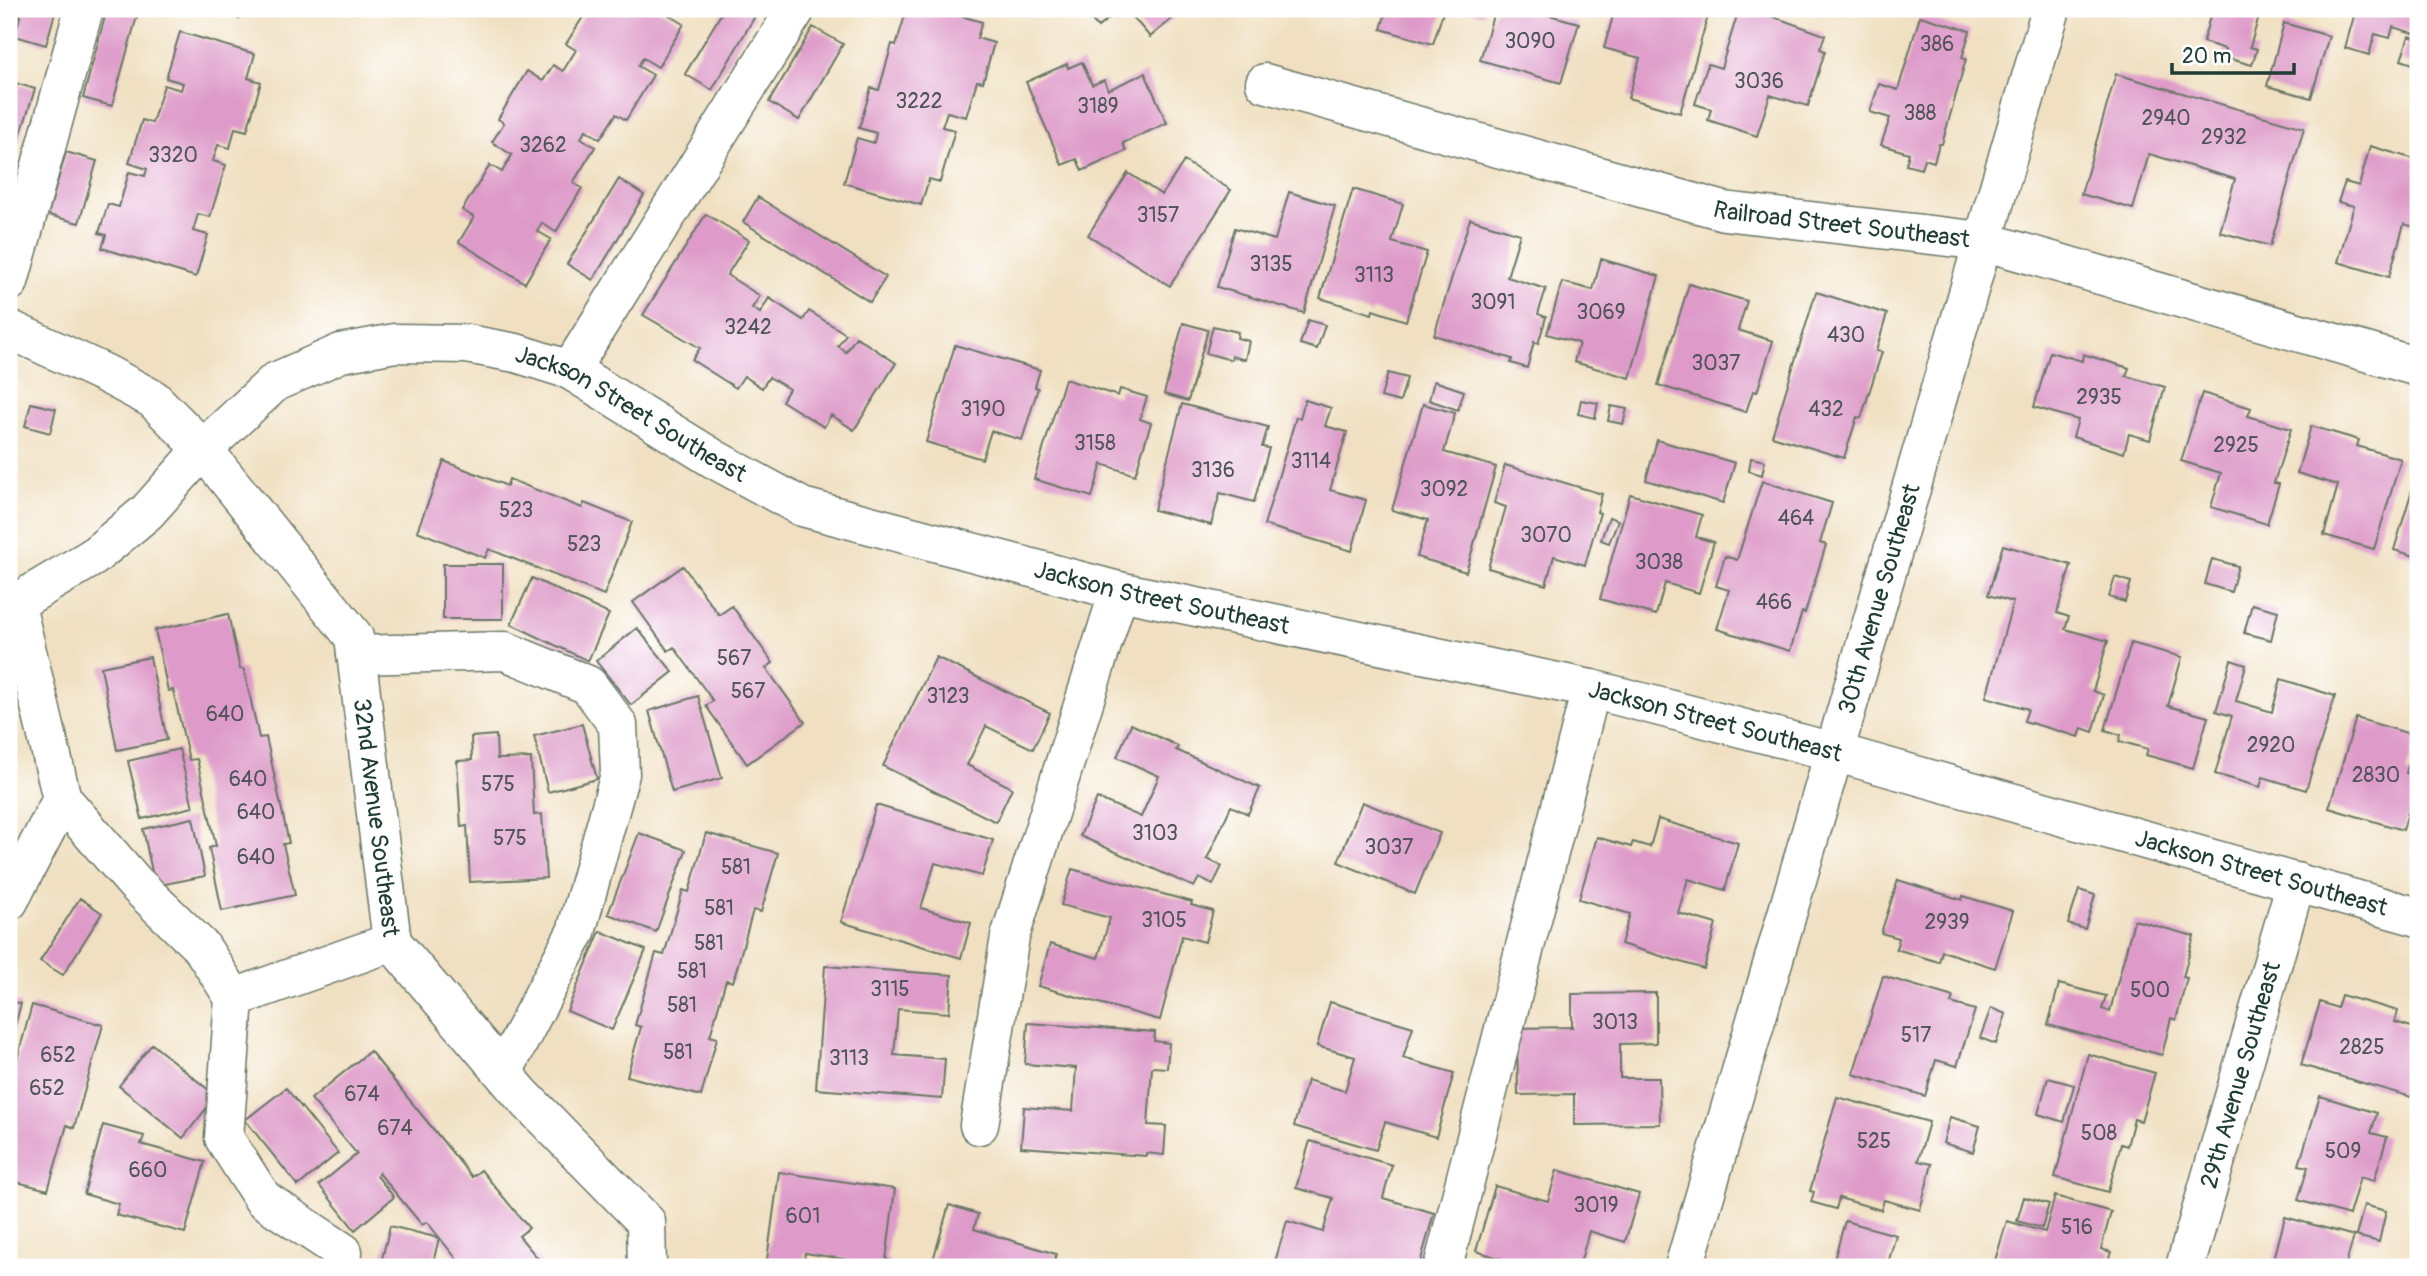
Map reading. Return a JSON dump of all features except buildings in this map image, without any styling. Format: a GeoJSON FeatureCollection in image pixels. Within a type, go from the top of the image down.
{"type":"FeatureCollection","features":[{"type":"Feature","properties":{"kind":"street"},"geometry":{"type":"LineString","coordinates":[[9,282],[84,9]]}},
{"type":"Feature","properties":{"kind":"street"},"geometry":{"type":"LineString","coordinates":[[570,370],[796,9]]}},
{"type":"Feature","properties":{"kind":"street","name":"30th Avenue Southeast"},"geometry":{"type":"LineString","coordinates":[[1684,1267],[2051,9]]}},
{"type":"Feature","properties":{"kind":"street","name":"Railroad Street Southeast"},"geometry":{"type":"LineString","coordinates":[[1265,83],[1724,211],[1983,241],[2418,367]]}},
{"type":"Feature","properties":{"kind":"street","name":"32nd Avenue Southeast"},"geometry":{"type":"LineString","coordinates":[[9,329],[153,399],[203,449],[354,637],[391,942],[503,1072],[646,1222],[655,1262]]}},
{"type":"Feature","properties":{"kind":"street","name":"Jackson Street Southeast"},"geometry":{"type":"LineString","coordinates":[[12,606],[93,557],[120,535],[147,512],[203,449],[275,382],[341,354],[395,343],[467,344],[516,353],[570,370],[714,459],[802,507],[1119,591],[1591,689],[1834,752],[2418,917]]}},
{"type":"Feature","properties":{"kind":"street"},"geometry":{"type":"LineString","coordinates":[[979,1125],[1010,937],[1119,591]]}},
{"type":"Feature","properties":{"kind":"street"},"geometry":{"type":"LineString","coordinates":[[12,606],[62,799],[135,883],[202,948],[234,998],[224,1138],[263,1199],[343,1252]]}},
{"type":"Feature","properties":{"kind":"street"},"geometry":{"type":"LineString","coordinates":[[356,655],[505,651],[588,685],[618,725],[620,774],[576,932],[503,1072]]}},
{"type":"Feature","properties":{"kind":"street"},"geometry":{"type":"LineString","coordinates":[[1443,1267],[1591,689]]}},
{"type":"Feature","properties":{"kind":"street"},"geometry":{"type":"LineString","coordinates":[[9,901],[62,799]]}},
{"type":"Feature","properties":{"kind":"street","name":"29th Avenue Southeast"},"geometry":{"type":"LineString","coordinates":[[2185,1267],[2296,883]]}},
{"type":"Feature","properties":{"kind":"street"},"geometry":{"type":"LineString","coordinates":[[234,998],[391,942]]}}]}
